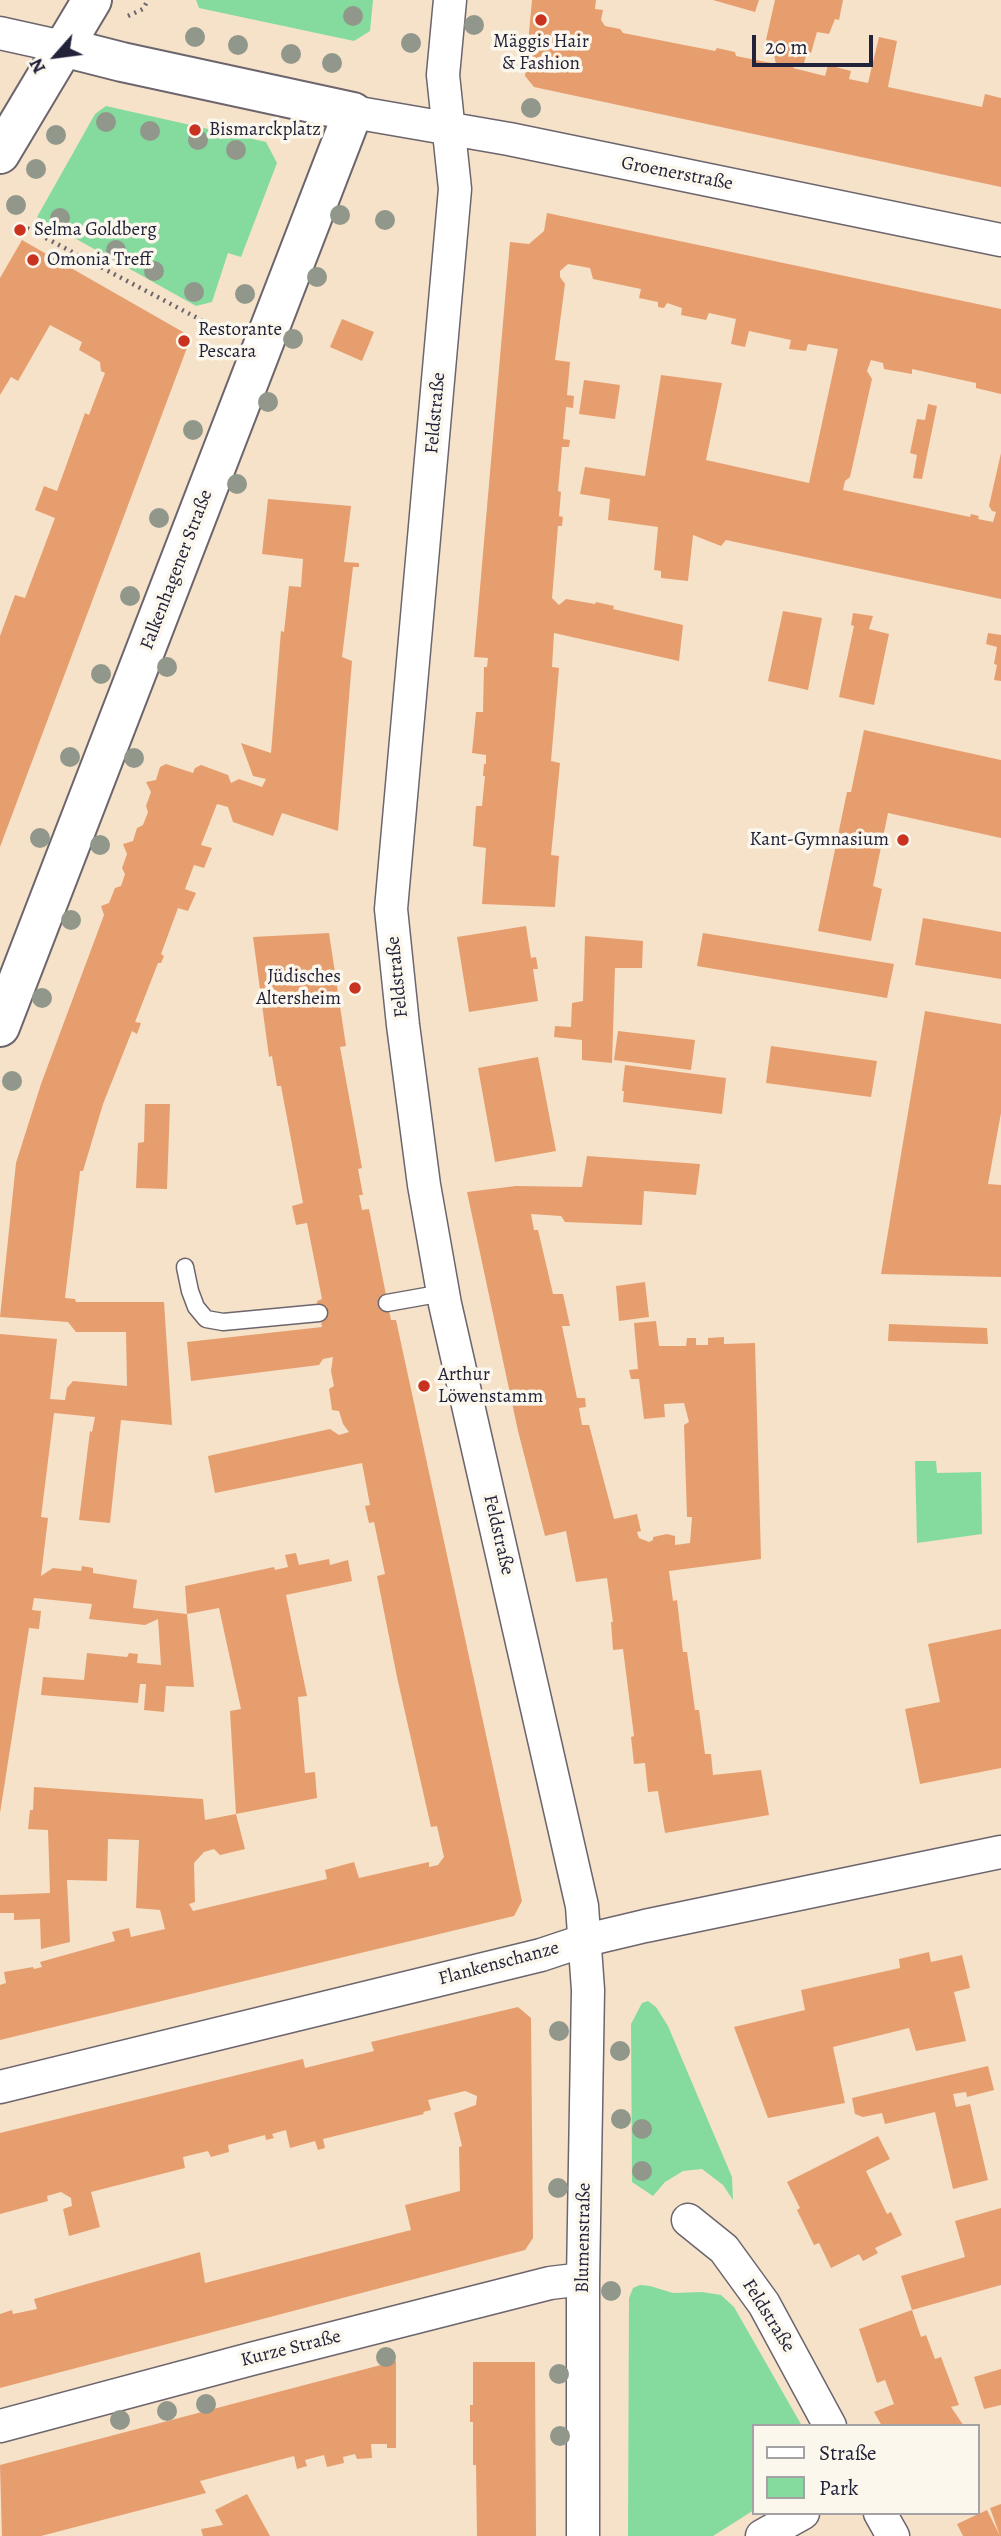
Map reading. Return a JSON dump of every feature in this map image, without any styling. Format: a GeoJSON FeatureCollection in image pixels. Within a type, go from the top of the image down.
{"type":"FeatureCollection","features":[{"type":"Feature","properties":{"kind":"street"},"geometry":{"type":"LineString","coordinates":[[0,154],[92,0]]}},
{"type":"Feature","properties":{"kind":"street","name":"Feldstraße"},"geometry":{"type":"LineString","coordinates":[[450,0],[443,75],[455,189],[391,909],[424,1185],[443,1293],[562,1810],[582,1906],[586,1940]]}},
{"type":"Feature","properties":{"kind":"street"},"geometry":{"type":"LineString","coordinates":[[0,33],[353,112]]}},
{"type":"Feature","properties":{"kind":"street","name":"Groenerstraße"},"geometry":{"type":"LineString","coordinates":[[353,112],[447,127],[1001,240]]}},
{"type":"Feature","properties":{"kind":"street","name":"Falkenhagener Straße"},"geometry":{"type":"LineString","coordinates":[[0,1027],[353,112]]}},
{"type":"Feature","properties":{"kind":"street","name":"Flankenschanze"},"geometry":{"type":"LineString","coordinates":[[0,2087],[541,1955],[586,1940],[1001,1852]]}},
{"type":"Feature","properties":{"kind":"street","name":"Blumenstraße"},"geometry":{"type":"LineString","coordinates":[[583,2536],[583,2280],[588,1990],[586,1940]]}},
{"type":"Feature","properties":{"kind":"street","name":"Feldstraße"},"geometry":{"type":"LineString","coordinates":[[688,2220],[724,2249],[764,2304],[829,2424]]}},
{"type":"Feature","properties":{"kind":"street","name":"Kurze Straße"},"geometry":{"type":"LineString","coordinates":[[0,2426],[550,2283],[583,2280]]}},
{"type":"Feature","properties":{"kind":"street"},"geometry":{"type":"LineString","coordinates":[[762,2536],[799,2515]]}},
{"type":"Feature","properties":{"kind":"street"},"geometry":{"type":"LineString","coordinates":[[881,2515],[893,2536]]}},
{"type":"Feature","properties":{"kind":"lane"},"geometry":{"type":"LineString","coordinates":[[186,1267],[196,1307],[206,1319],[223,1322],[319,1313]]}},
{"type":"Feature","properties":{"kind":"lane"},"geometry":{"type":"LineString","coordinates":[[387,1303],[443,1293]]}},
{"type":"Feature","properties":{"kind":"path"},"geometry":{"type":"LineString","coordinates":[[143,9],[148,0]]}},
{"type":"Feature","properties":{"kind":"path"},"geometry":{"type":"LineString","coordinates":[[21,225],[222,331]]}},
{"type":"Feature","properties":{"kind":"green space"},"geometry":{"type":"Polygon","coordinates":[[[196,0],[373,0],[370,31],[354,41],[199,8],[196,0]]]}},
{"type":"Feature","properties":{"kind":"green space"},"geometry":{"type":"Polygon","coordinates":[[[106,106],[266,142],[277,163],[241,257],[228,253],[212,302],[196,306],[37,217],[95,114],[106,106]]]}},
{"type":"Feature","properties":{"kind":"green space"},"geometry":{"type":"Polygon","coordinates":[[[915,1461],[936,1461],[937,1473],[981,1472],[982,1534],[917,1543],[915,1461]]]}},
{"type":"Feature","properties":{"kind":"green space"},"geometry":{"type":"Polygon","coordinates":[[[648,2001],[656,2007],[668,2026],[732,2177],[733,2200],[723,2185],[702,2169],[683,2171],[665,2182],[653,2196],[632,2182],[631,2024],[642,2003],[648,2001]]]}},
{"type":"Feature","properties":{"kind":"green space"},"geometry":{"type":"Polygon","coordinates":[[[640,2285],[673,2293],[702,2292],[721,2295],[734,2307],[801,2424],[752,2424],[752,2511],[713,2536],[628,2536],[629,2298],[633,2288],[640,2285]]]}},
{"type":"Feature","properties":{"kind":"building"},"geometry":{"type":"Polygon","coordinates":[[[532,0],[596,0],[595,9],[603,10],[601,20],[605,26],[620,29],[623,33],[715,51],[717,48],[735,52],[736,56],[776,64],[773,51],[767,49],[769,41],[766,40],[775,0],[843,0],[839,20],[835,19],[829,34],[817,32],[811,53],[807,52],[804,63],[794,64],[793,68],[825,76],[828,65],[851,71],[849,79],[868,83],[879,37],[897,41],[888,87],[982,107],[985,94],[1001,98],[1001,187],[534,87],[525,76],[532,0]]]}},
{"type":"Feature","properties":{"kind":"building"},"geometry":{"type":"Polygon","coordinates":[[[713,0],[759,0],[755,12],[713,0]]]}},
{"type":"Feature","properties":{"kind":"building"},"geometry":{"type":"Polygon","coordinates":[[[547,213],[1001,309],[1001,394],[976,388],[976,383],[912,369],[912,374],[884,369],[883,363],[871,360],[867,371],[872,379],[850,477],[845,481],[843,490],[970,517],[971,514],[979,516],[978,519],[993,522],[996,512],[989,506],[1001,453],[1001,599],[726,540],[721,546],[693,535],[688,581],[661,578],[661,571],[654,570],[658,527],[608,520],[610,499],[580,494],[585,467],[645,476],[661,375],[722,383],[706,460],[809,483],[838,349],[808,344],[806,351],[789,349],[791,340],[749,331],[745,347],[731,344],[736,319],[709,313],[706,320],[681,315],[682,308],[667,303],[664,308],[658,307],[658,302],[639,298],[641,289],[593,279],[590,268],[568,264],[560,271],[560,277],[565,284],[555,360],[570,362],[567,395],[574,396],[573,408],[566,407],[563,439],[570,440],[569,447],[562,447],[558,491],[561,492],[559,516],[563,517],[562,526],[558,526],[552,598],[559,605],[566,599],[596,602],[614,606],[613,609],[683,625],[679,661],[554,633],[552,667],[559,668],[551,761],[560,763],[551,855],[559,856],[555,907],[482,904],[486,848],[473,846],[476,806],[482,806],[486,755],[472,753],[476,712],[483,712],[484,667],[487,667],[488,658],[474,657],[510,242],[529,244],[544,231],[547,213]]]}},
{"type":"Feature","properties":{"kind":"building"},"geometry":{"type":"Polygon","coordinates":[[[22,240],[183,332],[188,345],[0,847],[0,636],[15,595],[25,598],[55,518],[35,510],[44,486],[57,491],[85,413],[89,415],[105,373],[101,371],[100,362],[79,350],[82,342],[50,325],[18,381],[11,377],[0,395],[0,278],[22,240]]]}},
{"type":"Feature","properties":{"kind":"building"},"geometry":{"type":"Polygon","coordinates":[[[342,319],[374,332],[362,361],[330,347],[342,319]]]}},
{"type":"Feature","properties":{"kind":"building"},"geometry":{"type":"Polygon","coordinates":[[[584,380],[620,385],[615,419],[579,414],[584,380]]]}},
{"type":"Feature","properties":{"kind":"building"},"geometry":{"type":"Polygon","coordinates":[[[928,404],[937,406],[922,479],[913,478],[917,455],[910,453],[917,419],[925,420],[928,404]]]}},
{"type":"Feature","properties":{"kind":"building"},"geometry":{"type":"Polygon","coordinates":[[[268,499],[351,506],[344,562],[359,563],[359,567],[353,567],[342,657],[352,661],[338,831],[282,813],[273,836],[233,822],[228,807],[217,804],[201,845],[212,848],[204,868],[194,865],[185,889],[196,893],[188,911],[178,908],[161,954],[164,956],[161,963],[158,963],[135,1022],[141,1023],[137,1034],[132,1031],[103,1104],[83,1171],[80,1171],[65,1298],[75,1299],[76,1302],[164,1302],[172,1425],[121,1420],[110,1523],[79,1520],[90,1431],[92,1432],[95,1417],[54,1413],[41,1517],[48,1518],[41,1576],[53,1568],[81,1571],[82,1566],[93,1568],[93,1573],[137,1580],[133,1608],[187,1614],[194,1687],[166,1686],[164,1712],[144,1710],[146,1684],[140,1684],[138,1703],[41,1695],[43,1677],[84,1680],[87,1653],[127,1657],[129,1653],[138,1654],[137,1663],[161,1665],[158,1619],[145,1625],[89,1619],[92,1604],[34,1598],[32,1610],[41,1611],[39,1629],[29,1628],[0,1813],[0,1334],[57,1339],[50,1399],[65,1400],[67,1388],[73,1381],[127,1386],[126,1332],[76,1332],[68,1322],[0,1317],[16,1163],[41,1084],[104,915],[101,906],[109,903],[115,888],[121,886],[125,874],[122,868],[127,854],[123,844],[133,841],[137,828],[143,825],[148,812],[146,806],[151,792],[146,782],[156,780],[160,767],[166,764],[193,773],[195,768],[201,765],[228,775],[231,783],[239,779],[262,787],[266,779],[253,776],[241,743],[271,753],[281,631],[284,632],[289,586],[301,587],[303,559],[262,554],[268,499]]]}},
{"type":"Feature","properties":{"kind":"building"},"geometry":{"type":"Polygon","coordinates":[[[783,611],[822,618],[808,690],[768,681],[783,611]]]}},
{"type":"Feature","properties":{"kind":"building"},"geometry":{"type":"Polygon","coordinates":[[[853,613],[873,616],[869,629],[889,634],[874,705],[839,697],[854,626],[851,625],[853,613]]]}},
{"type":"Feature","properties":{"kind":"building"},"geometry":{"type":"Polygon","coordinates":[[[988,633],[1001,635],[1001,681],[994,680],[997,647],[986,644],[988,633]]]}},
{"type":"Feature","properties":{"kind":"building"},"geometry":{"type":"Polygon","coordinates":[[[864,730],[1001,760],[1001,838],[888,813],[873,886],[882,889],[871,941],[818,931],[847,792],[851,792],[864,730]]]}},
{"type":"Feature","properties":{"kind":"building"},"geometry":{"type":"Polygon","coordinates":[[[923,918],[1001,932],[1001,979],[915,965],[923,918]]]}},
{"type":"Feature","properties":{"kind":"building"},"geometry":{"type":"Polygon","coordinates":[[[526,926],[531,958],[536,957],[538,969],[533,969],[538,1001],[469,1012],[457,937],[526,926]]]}},
{"type":"Feature","properties":{"kind":"building"},"geometry":{"type":"Polygon","coordinates":[[[329,933],[346,1046],[340,1047],[362,1168],[358,1169],[363,1195],[359,1195],[362,1210],[369,1209],[391,1320],[396,1320],[522,1901],[514,1916],[0,2040],[0,1985],[6,1983],[4,1972],[42,1967],[40,1962],[115,1941],[112,1932],[129,1928],[131,1937],[165,1929],[160,1910],[136,1908],[139,1840],[108,1839],[107,1881],[67,1880],[70,1942],[41,1949],[40,1919],[14,1920],[14,1913],[0,1913],[0,1895],[50,1893],[48,1830],[28,1829],[30,1810],[33,1810],[34,1787],[203,1799],[205,1820],[236,1814],[245,1849],[220,1855],[214,1849],[204,1852],[194,1863],[195,1902],[189,1904],[193,1911],[327,1879],[325,1870],[354,1862],[359,1878],[429,1862],[429,1867],[438,1865],[444,1857],[437,1826],[431,1827],[397,1677],[377,1576],[385,1574],[374,1522],[369,1523],[365,1506],[370,1505],[362,1463],[215,1493],[208,1456],[330,1429],[339,1435],[349,1432],[339,1411],[332,1410],[329,1389],[334,1386],[331,1371],[333,1357],[323,1359],[319,1365],[191,1381],[187,1342],[322,1327],[317,1301],[322,1299],[307,1223],[296,1225],[292,1206],[303,1203],[281,1086],[277,1086],[272,1056],[269,1057],[253,937],[329,933]]]}},
{"type":"Feature","properties":{"kind":"building"},"geometry":{"type":"Polygon","coordinates":[[[703,933],[894,964],[887,998],[697,966],[703,933]]]}},
{"type":"Feature","properties":{"kind":"building"},"geometry":{"type":"Polygon","coordinates":[[[585,936],[643,941],[642,968],[615,968],[612,1063],[582,1060],[582,1040],[554,1037],[555,1026],[571,1027],[572,1003],[583,1001],[585,936]]]}},
{"type":"Feature","properties":{"kind":"building"},"geometry":{"type":"Polygon","coordinates":[[[925,1011],[1001,1024],[1001,1113],[988,1184],[1001,1185],[1001,1277],[881,1274],[925,1011]]]}},
{"type":"Feature","properties":{"kind":"building"},"geometry":{"type":"Polygon","coordinates":[[[618,1031],[695,1040],[691,1070],[614,1060],[618,1031]]]}},
{"type":"Feature","properties":{"kind":"building"},"geometry":{"type":"Polygon","coordinates":[[[771,1046],[877,1061],[871,1097],[766,1083],[771,1046]]]}},
{"type":"Feature","properties":{"kind":"building"},"geometry":{"type":"Polygon","coordinates":[[[538,1057],[556,1151],[495,1162],[478,1068],[538,1057]]]}},
{"type":"Feature","properties":{"kind":"building"},"geometry":{"type":"Polygon","coordinates":[[[625,1065],[726,1078],[722,1114],[623,1102],[625,1065]]]}},
{"type":"Feature","properties":{"kind":"building"},"geometry":{"type":"Polygon","coordinates":[[[145,1104],[170,1104],[167,1189],[136,1188],[138,1143],[144,1142],[145,1104]]]}},
{"type":"Feature","properties":{"kind":"building"},"geometry":{"type":"Polygon","coordinates":[[[587,1156],[700,1164],[696,1195],[644,1191],[642,1225],[565,1222],[561,1216],[531,1214],[534,1230],[538,1230],[553,1294],[563,1294],[570,1326],[562,1326],[577,1398],[585,1398],[586,1407],[579,1408],[582,1425],[589,1425],[614,1519],[637,1514],[641,1531],[637,1532],[639,1538],[649,1542],[653,1537],[667,1534],[675,1536],[675,1545],[690,1543],[692,1517],[687,1517],[684,1425],[689,1422],[684,1403],[664,1404],[665,1417],[644,1419],[639,1379],[631,1379],[629,1370],[638,1369],[634,1323],[656,1321],[659,1346],[686,1346],[687,1338],[696,1338],[696,1345],[708,1345],[708,1338],[724,1337],[724,1344],[755,1343],[761,1559],[669,1571],[673,1601],[677,1600],[683,1652],[687,1652],[695,1710],[699,1710],[705,1754],[711,1754],[713,1775],[761,1770],[769,1815],[665,1833],[658,1791],[648,1792],[645,1763],[634,1764],[631,1737],[634,1736],[623,1649],[613,1650],[613,1622],[607,1578],[576,1582],[566,1531],[545,1536],[518,1431],[467,1192],[516,1186],[582,1187],[587,1156]]]}},
{"type":"Feature","properties":{"kind":"building"},"geometry":{"type":"Polygon","coordinates":[[[645,1282],[649,1317],[619,1321],[616,1286],[645,1282]]]}},
{"type":"Feature","properties":{"kind":"building"},"geometry":{"type":"Polygon","coordinates":[[[889,1324],[987,1328],[988,1344],[888,1341],[889,1324]]]}},
{"type":"Feature","properties":{"kind":"building"},"geometry":{"type":"Polygon","coordinates":[[[296,1553],[299,1565],[329,1559],[330,1565],[348,1560],[352,1581],[286,1595],[307,1696],[298,1697],[305,1773],[315,1772],[317,1798],[236,1814],[230,1711],[241,1709],[219,1608],[187,1614],[185,1586],[274,1567],[275,1570],[288,1567],[285,1555],[296,1553]]]}},
{"type":"Feature","properties":{"kind":"building"},"geometry":{"type":"Polygon","coordinates":[[[1001,1629],[1001,1768],[920,1784],[905,1709],[940,1702],[928,1644],[1001,1629]]]}},
{"type":"Feature","properties":{"kind":"building"},"geometry":{"type":"Polygon","coordinates":[[[929,1952],[931,1962],[962,1955],[970,1988],[954,1992],[966,2041],[916,2051],[909,2028],[833,2047],[845,2103],[768,2118],[734,2027],[805,2010],[801,1990],[900,1968],[899,1959],[929,1952]]]}},
{"type":"Feature","properties":{"kind":"building"},"geometry":{"type":"Polygon","coordinates":[[[518,2007],[531,2018],[533,2238],[525,2250],[0,2388],[0,2314],[12,2310],[13,2314],[37,2309],[34,2299],[200,2252],[205,2283],[411,2230],[405,2205],[460,2191],[459,2147],[462,2146],[454,2113],[476,2105],[477,2096],[465,2091],[428,2100],[431,2110],[423,2112],[424,2114],[323,2139],[325,2148],[318,2150],[315,2141],[290,2148],[286,2130],[272,2134],[274,2138],[266,2140],[265,2135],[228,2145],[229,2152],[211,2157],[208,2151],[183,2157],[185,2168],[91,2192],[100,2227],[69,2236],[63,2209],[72,2206],[71,2198],[61,2192],[47,2196],[48,2201],[0,2214],[0,2133],[303,2059],[305,2068],[374,2051],[371,2042],[518,2007]]]}},
{"type":"Feature","properties":{"kind":"building"},"geometry":{"type":"Polygon","coordinates":[[[988,2066],[994,2090],[967,2097],[966,2092],[953,2094],[956,2107],[970,2104],[988,2180],[953,2189],[935,2112],[885,2124],[882,2113],[863,2117],[855,2114],[852,2098],[988,2066]]]}},
{"type":"Feature","properties":{"kind":"building"},"geometry":{"type":"Polygon","coordinates":[[[878,2136],[890,2159],[866,2171],[887,2214],[891,2212],[902,2235],[875,2248],[878,2253],[863,2261],[859,2254],[831,2268],[819,2243],[814,2245],[787,2182],[878,2136]]]}},
{"type":"Feature","properties":{"kind":"building"},"geometry":{"type":"Polygon","coordinates":[[[1001,2208],[1001,2285],[912,2310],[901,2276],[965,2257],[955,2221],[1001,2208]]]}},
{"type":"Feature","properties":{"kind":"building"},"geometry":{"type":"Polygon","coordinates":[[[912,2310],[921,2337],[926,2335],[935,2359],[941,2357],[959,2405],[951,2407],[963,2424],[881,2424],[874,2412],[894,2404],[885,2380],[877,2383],[859,2329],[912,2310]]]}},
{"type":"Feature","properties":{"kind":"building"},"geometry":{"type":"Polygon","coordinates":[[[396,2361],[396,2448],[387,2448],[387,2444],[371,2444],[372,2458],[357,2459],[355,2454],[343,2457],[344,2463],[327,2467],[324,2455],[305,2460],[307,2466],[297,2469],[294,2456],[200,2481],[206,2493],[41,2536],[2,2536],[0,2465],[396,2361]]]}},
{"type":"Feature","properties":{"kind":"building"},"geometry":{"type":"Polygon","coordinates":[[[473,2362],[535,2362],[536,2536],[477,2536],[476,2465],[473,2465],[473,2422],[470,2422],[470,2405],[473,2405],[473,2362]]]}},
{"type":"Feature","properties":{"kind":"building"},"geometry":{"type":"Polygon","coordinates":[[[1001,2369],[1001,2405],[984,2409],[974,2377],[1001,2369]]]}},
{"type":"Feature","properties":{"kind":"building"},"geometry":{"type":"Polygon","coordinates":[[[247,2494],[270,2536],[203,2536],[201,2529],[223,2525],[215,2510],[247,2494]]]}},
{"type":"Feature","properties":{"kind":"building"},"geometry":{"type":"Polygon","coordinates":[[[1001,2504],[1001,2536],[1000,2536],[990,2508],[1001,2504]]]}},
{"type":"Feature","properties":{"kind":"building"},"geometry":{"type":"Polygon","coordinates":[[[987,2510],[1000,2536],[963,2536],[957,2524],[987,2510]]]}},
{"type":"Feature","properties":{"kind":"place","name":"Mäggis Hair & Fashion"},"geometry":{"type":"Point","coordinates":[541,20]}},
{"type":"Feature","properties":{"kind":"place","name":"Bismarckplatz"},"geometry":{"type":"Point","coordinates":[195,130]}},
{"type":"Feature","properties":{"kind":"place","name":"Selma Goldberg"},"geometry":{"type":"Point","coordinates":[20,230]}},
{"type":"Feature","properties":{"kind":"place","name":"Omonia Treff"},"geometry":{"type":"Point","coordinates":[33,260]}},
{"type":"Feature","properties":{"kind":"place","name":"Restorante Pescara"},"geometry":{"type":"Point","coordinates":[184,341]}},
{"type":"Feature","properties":{"kind":"place","name":"Kant-Gymnasium"},"geometry":{"type":"Point","coordinates":[903,840]}},
{"type":"Feature","properties":{"kind":"place","name":"Jüdisches Altersheim"},"geometry":{"type":"Point","coordinates":[355,988]}},
{"type":"Feature","properties":{"kind":"place","name":"Arthur Löwenstamm"},"geometry":{"type":"Point","coordinates":[424,1386]}}]}
